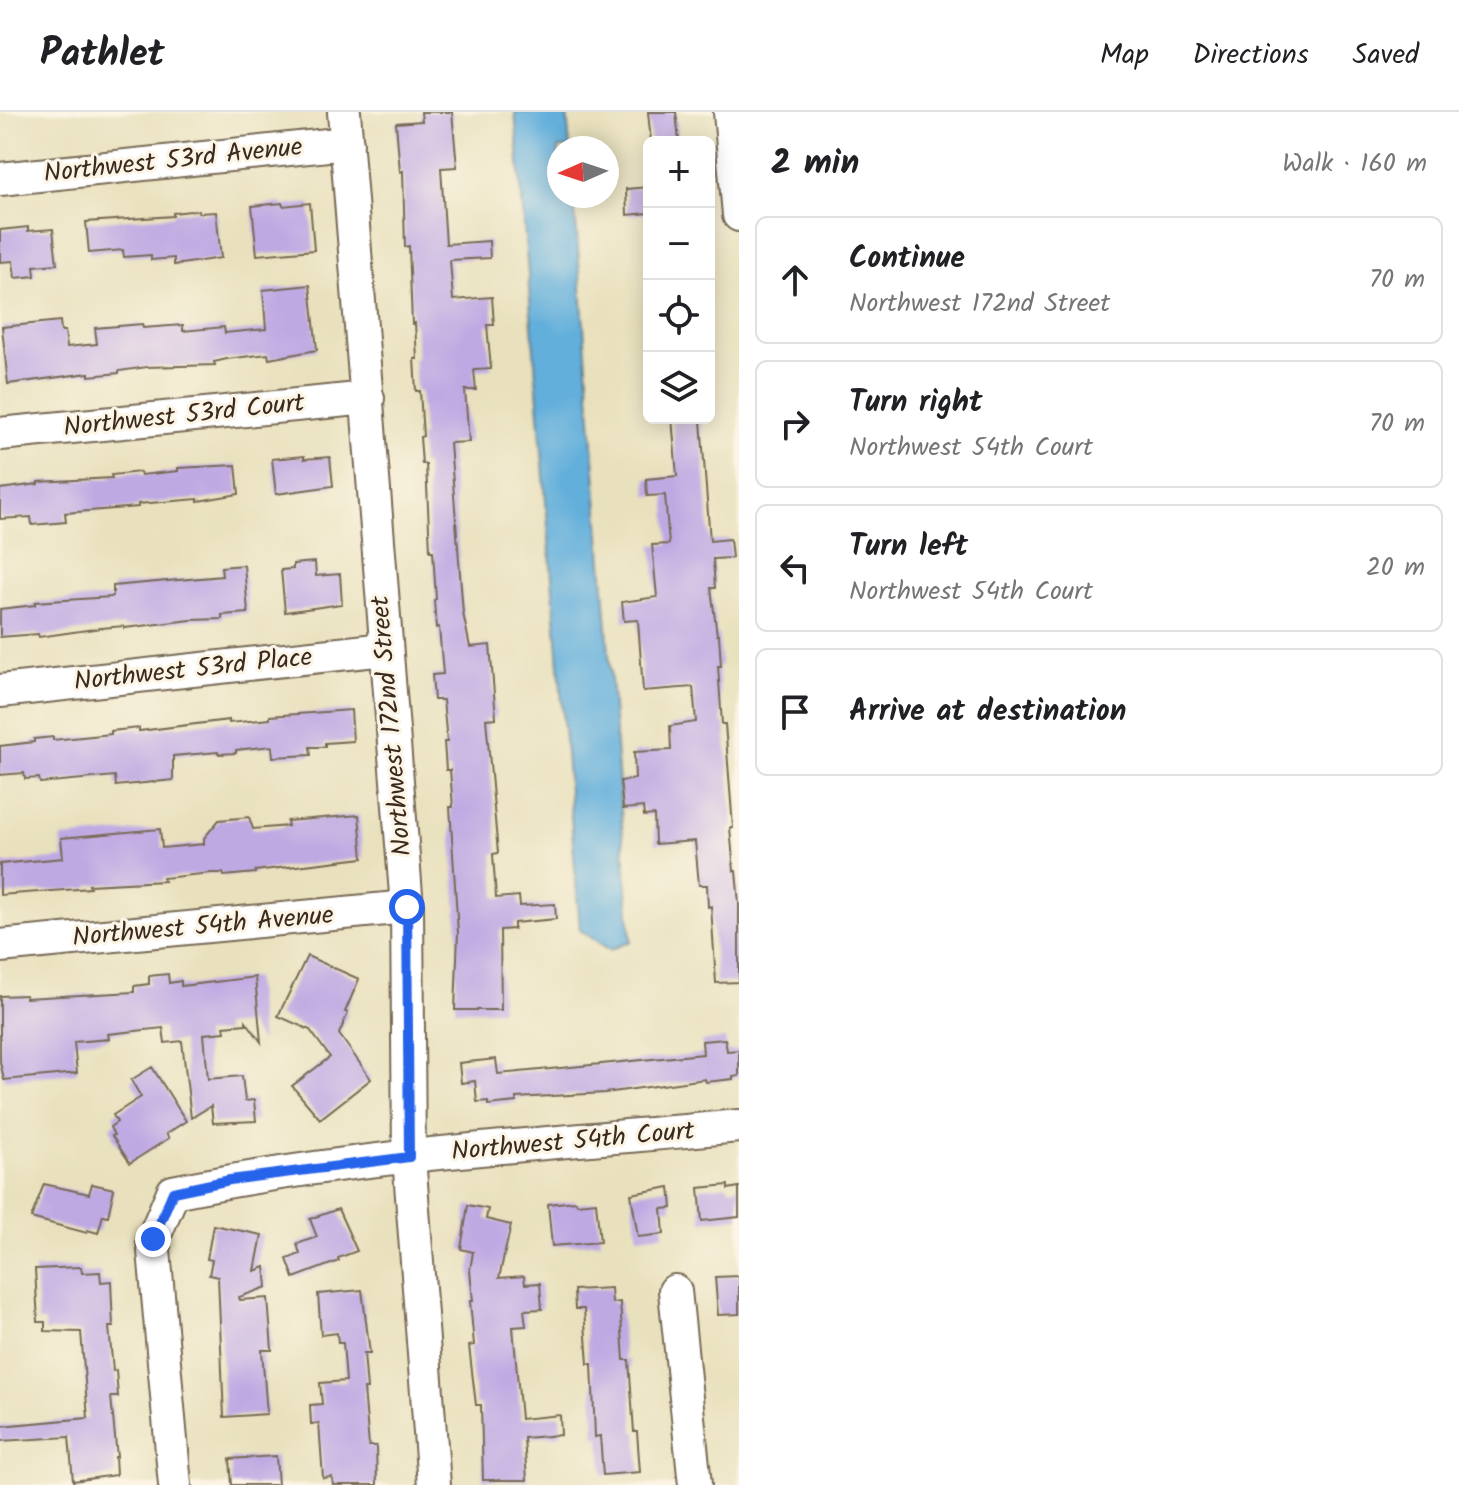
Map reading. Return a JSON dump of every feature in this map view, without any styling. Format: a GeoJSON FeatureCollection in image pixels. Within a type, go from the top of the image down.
{"type":"FeatureCollection","features":[{"type":"Feature","properties":{"kind":"street"},"geometry":{"type":"LineString","coordinates":[[730,112],[739,215]]}},
{"type":"Feature","properties":{"kind":"street","name":"Northwest 53rd Avenue"},"geometry":{"type":"LineString","coordinates":[[0,179],[346,128]]}},
{"type":"Feature","properties":{"kind":"street","name":"Northwest 172nd Street"},"geometry":{"type":"LineString","coordinates":[[346,128],[407,907],[409,1157],[434,1485]]}},
{"type":"Feature","properties":{"kind":"street","name":"Northwest 53rd Court"},"geometry":{"type":"LineString","coordinates":[[0,434],[368,398]]}},
{"type":"Feature","properties":{"kind":"street","name":"Northwest 53rd Place"},"geometry":{"type":"LineString","coordinates":[[0,691],[385,649]]}},
{"type":"Feature","properties":{"kind":"street","name":"Northwest 54th Avenue"},"geometry":{"type":"LineString","coordinates":[[0,946],[407,907]]}},
{"type":"Feature","properties":{"kind":"street","name":"Northwest 54th Court"},"geometry":{"type":"LineString","coordinates":[[175,1485],[153,1239],[173,1192],[230,1180],[409,1157],[739,1126]]}},
{"type":"Feature","properties":{"kind":"street"},"geometry":{"type":"LineString","coordinates":[[675,1291],[695,1485]]}},
{"type":"Feature","properties":{"kind":"water"},"geometry":{"type":"Polygon","coordinates":[[[515,112],[567,112],[569,136],[547,136],[547,208],[575,208],[631,941],[610,950],[580,930],[515,112]]]}},
{"type":"Feature","properties":{"kind":"building"},"geometry":{"type":"Polygon","coordinates":[[[421,112],[452,112],[457,167],[441,168],[446,244],[489,241],[490,258],[450,260],[453,300],[492,297],[494,325],[487,325],[491,369],[474,370],[476,390],[465,390],[469,442],[450,443],[463,613],[470,647],[490,645],[496,718],[486,719],[498,853],[493,854],[496,898],[519,896],[520,906],[555,904],[556,919],[514,923],[514,929],[500,930],[501,1010],[455,1010],[458,933],[450,807],[453,807],[450,770],[446,770],[443,700],[434,700],[432,675],[443,674],[439,627],[436,628],[426,464],[422,464],[420,391],[416,391],[414,359],[417,359],[415,323],[412,324],[409,246],[405,247],[403,171],[400,172],[396,123],[422,121],[421,112]]]}},
{"type":"Feature","properties":{"kind":"building"},"geometry":{"type":"Polygon","coordinates":[[[648,112],[676,112],[678,136],[650,136],[648,112]]]}},
{"type":"Feature","properties":{"kind":"building"},"geometry":{"type":"Polygon","coordinates":[[[643,188],[643,214],[627,215],[626,189],[643,188]]]}},
{"type":"Feature","properties":{"kind":"building"},"geometry":{"type":"Polygon","coordinates":[[[282,203],[283,206],[310,203],[314,250],[257,255],[252,206],[282,203]]]}},
{"type":"Feature","properties":{"kind":"building"},"geometry":{"type":"Polygon","coordinates":[[[199,210],[199,213],[216,212],[221,258],[174,265],[174,258],[151,260],[151,255],[124,257],[123,250],[89,253],[86,222],[173,216],[173,213],[199,210]]]}},
{"type":"Feature","properties":{"kind":"building"},"geometry":{"type":"Polygon","coordinates":[[[28,227],[28,231],[53,229],[57,264],[34,266],[35,276],[15,278],[13,261],[0,262],[0,230],[28,227]]]}},
{"type":"Feature","properties":{"kind":"building"},"geometry":{"type":"Polygon","coordinates":[[[310,285],[317,350],[269,359],[268,354],[227,359],[214,362],[215,365],[147,367],[119,373],[89,376],[89,373],[8,384],[2,327],[60,321],[67,347],[97,344],[95,328],[142,324],[143,328],[183,325],[183,331],[224,327],[225,333],[266,329],[263,290],[310,285]]]}},
{"type":"Feature","properties":{"kind":"building"},"geometry":{"type":"Polygon","coordinates":[[[673,424],[701,424],[710,541],[730,539],[732,558],[713,559],[715,588],[711,588],[719,635],[722,724],[725,724],[733,828],[730,828],[739,904],[739,982],[716,983],[711,906],[708,907],[707,885],[699,885],[695,841],[655,844],[654,815],[644,816],[643,807],[623,809],[620,781],[635,779],[634,752],[671,750],[670,726],[696,722],[693,687],[643,691],[638,620],[624,621],[622,602],[657,597],[652,545],[669,544],[665,495],[647,496],[646,479],[677,476],[673,424]]]}},
{"type":"Feature","properties":{"kind":"building"},"geometry":{"type":"Polygon","coordinates":[[[304,456],[304,459],[330,457],[333,486],[276,494],[272,459],[304,456]]]}},
{"type":"Feature","properties":{"kind":"building"},"geometry":{"type":"Polygon","coordinates":[[[236,465],[239,494],[198,501],[138,504],[138,507],[65,513],[66,522],[32,525],[31,517],[0,519],[0,489],[38,482],[236,465]]]}},
{"type":"Feature","properties":{"kind":"building"},"geometry":{"type":"Polygon","coordinates":[[[315,562],[316,576],[340,574],[342,604],[285,612],[281,570],[293,569],[293,564],[315,562]]]}},
{"type":"Feature","properties":{"kind":"building"},"geometry":{"type":"Polygon","coordinates":[[[244,565],[248,613],[222,615],[222,619],[101,628],[39,637],[38,634],[0,637],[0,609],[35,605],[35,602],[111,597],[113,586],[222,576],[221,567],[244,565]]]}},
{"type":"Feature","properties":{"kind":"building"},"geometry":{"type":"Polygon","coordinates":[[[351,710],[353,741],[310,747],[311,755],[273,757],[272,746],[236,750],[236,753],[173,756],[173,780],[116,786],[115,776],[40,783],[39,778],[25,779],[24,773],[0,775],[0,746],[34,742],[34,739],[53,737],[53,740],[139,728],[139,731],[351,710]]]}},
{"type":"Feature","properties":{"kind":"building"},"geometry":{"type":"Polygon","coordinates":[[[359,815],[363,858],[255,873],[224,876],[223,873],[211,873],[163,878],[164,881],[0,895],[0,864],[63,858],[61,838],[160,829],[162,848],[204,844],[204,838],[219,820],[249,817],[253,829],[288,826],[287,821],[359,815]]]}},
{"type":"Feature","properties":{"kind":"building"},"geometry":{"type":"Polygon","coordinates":[[[307,956],[359,979],[339,1034],[371,1079],[320,1119],[292,1086],[330,1057],[310,1030],[278,1016],[307,956]]]}},
{"type":"Feature","properties":{"kind":"building"},"geometry":{"type":"Polygon","coordinates":[[[168,974],[169,983],[181,981],[181,986],[255,977],[261,1042],[246,1021],[246,1024],[224,1026],[225,1032],[204,1034],[208,1079],[242,1076],[245,1101],[254,1100],[256,1121],[213,1123],[211,1106],[191,1118],[182,1041],[165,1043],[163,1028],[108,1034],[109,1039],[74,1042],[77,1073],[4,1080],[0,1062],[0,996],[26,995],[26,998],[134,992],[134,986],[149,984],[149,976],[168,974]]]}},
{"type":"Feature","properties":{"kind":"building"},"geometry":{"type":"Polygon","coordinates":[[[725,1039],[727,1051],[739,1050],[739,1076],[733,1079],[706,1082],[705,1079],[605,1093],[516,1098],[516,1102],[488,1105],[488,1101],[477,1102],[475,1081],[461,1083],[459,1063],[496,1059],[498,1074],[703,1054],[702,1041],[725,1039]]]}},
{"type":"Feature","properties":{"kind":"building"},"geometry":{"type":"Polygon","coordinates":[[[152,1067],[186,1121],[166,1134],[169,1138],[130,1163],[112,1136],[110,1127],[117,1122],[113,1115],[141,1097],[131,1080],[152,1067]]]}},
{"type":"Feature","properties":{"kind":"building"},"geometry":{"type":"Polygon","coordinates":[[[44,1184],[89,1194],[92,1184],[114,1189],[108,1216],[103,1215],[98,1233],[87,1230],[87,1233],[31,1218],[44,1184]]]}},
{"type":"Feature","properties":{"kind":"building"},"geometry":{"type":"Polygon","coordinates":[[[728,1185],[728,1189],[739,1187],[739,1217],[702,1221],[699,1188],[728,1185]]]}},
{"type":"Feature","properties":{"kind":"building"},"geometry":{"type":"Polygon","coordinates":[[[670,1187],[672,1208],[662,1209],[664,1234],[638,1237],[631,1194],[670,1187]]]}},
{"type":"Feature","properties":{"kind":"building"},"geometry":{"type":"Polygon","coordinates":[[[576,1201],[577,1204],[596,1202],[600,1242],[552,1246],[548,1204],[576,1201]]]}},
{"type":"Feature","properties":{"kind":"building"},"geometry":{"type":"Polygon","coordinates":[[[468,1205],[488,1209],[486,1219],[511,1225],[499,1278],[524,1276],[525,1284],[540,1283],[542,1309],[524,1310],[526,1326],[513,1327],[521,1419],[560,1415],[561,1435],[524,1438],[527,1480],[483,1480],[481,1405],[476,1405],[469,1346],[474,1345],[470,1301],[473,1301],[470,1270],[473,1252],[461,1249],[468,1205]]]}},
{"type":"Feature","properties":{"kind":"building"},"geometry":{"type":"Polygon","coordinates":[[[338,1209],[357,1251],[294,1278],[287,1259],[300,1254],[297,1244],[317,1237],[310,1219],[338,1209]]]}},
{"type":"Feature","properties":{"kind":"building"},"geometry":{"type":"Polygon","coordinates":[[[213,1225],[262,1235],[255,1271],[265,1267],[267,1287],[239,1297],[240,1300],[268,1298],[272,1350],[262,1350],[267,1414],[224,1417],[218,1277],[209,1275],[212,1260],[207,1259],[213,1225]]]}},
{"type":"Feature","properties":{"kind":"building"},"geometry":{"type":"Polygon","coordinates":[[[81,1267],[82,1273],[100,1272],[101,1282],[111,1281],[113,1327],[109,1327],[118,1397],[111,1397],[117,1457],[116,1475],[73,1481],[69,1437],[0,1441],[0,1426],[88,1418],[81,1332],[45,1331],[45,1322],[38,1322],[35,1269],[81,1267]]]}},
{"type":"Feature","properties":{"kind":"building"},"geometry":{"type":"Polygon","coordinates":[[[739,1276],[739,1314],[718,1315],[715,1277],[739,1276]]]}},
{"type":"Feature","properties":{"kind":"building"},"geometry":{"type":"Polygon","coordinates":[[[611,1288],[612,1303],[620,1302],[624,1360],[629,1360],[640,1472],[603,1475],[600,1436],[595,1437],[592,1364],[588,1364],[584,1309],[575,1309],[574,1290],[611,1288]]]}},
{"type":"Feature","properties":{"kind":"building"},"geometry":{"type":"Polygon","coordinates":[[[362,1290],[370,1353],[364,1353],[367,1389],[364,1389],[369,1446],[376,1446],[377,1485],[333,1485],[332,1477],[323,1478],[319,1423],[311,1424],[310,1405],[322,1404],[320,1383],[346,1381],[343,1343],[338,1343],[337,1333],[321,1335],[318,1294],[362,1290]]]}},
{"type":"Feature","properties":{"kind":"building"},"geometry":{"type":"Polygon","coordinates":[[[276,1456],[278,1485],[232,1485],[230,1459],[276,1456]]]}},
{"type":"Feature","properties":{"kind":"route"},"geometry":{"type":"LineString","coordinates":[[153,1239],[173,1192],[230,1180],[409,1157],[407,907]]}}]}
